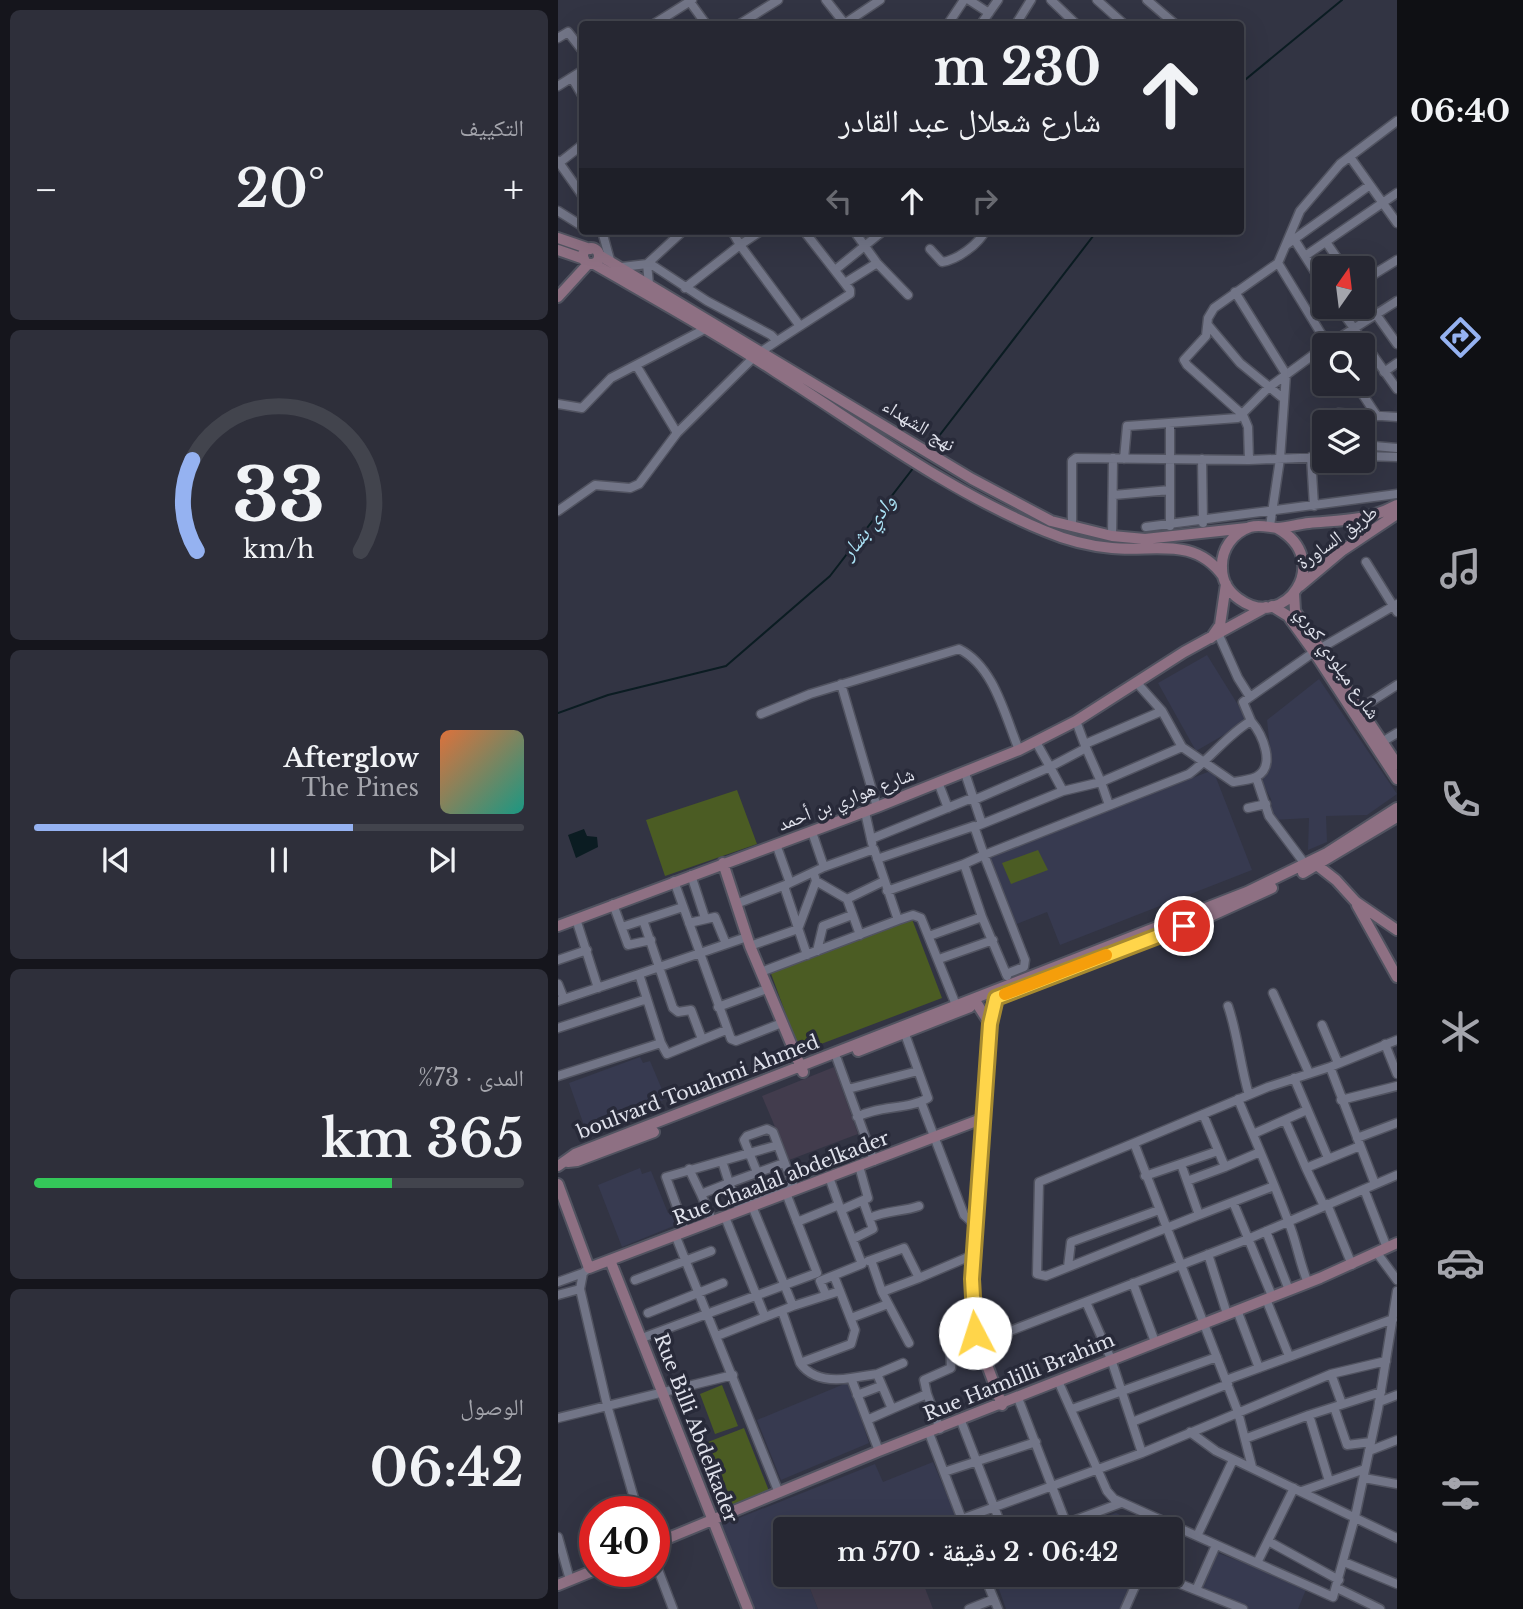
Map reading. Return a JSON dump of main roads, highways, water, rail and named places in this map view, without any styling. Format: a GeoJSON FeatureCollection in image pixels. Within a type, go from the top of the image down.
{"type":"FeatureCollection","features":[{"type":"Feature","properties":{"kind":"main road","name":"نهج الشهداء"},"geometry":{"type":"LineString","coordinates":[[558,238],[705,329],[758,354],[909,439],[1023,508],[1072,526],[1112,536],[1145,539],[1203,535],[1247,528]]}},
{"type":"Feature","properties":{"kind":"main road","name":"نهج الشهداء"},"geometry":{"type":"LineString","coordinates":[[558,250],[622,267],[720,327],[900,453],[964,491],[1048,532],[1086,543],[1108,548],[1193,551],[1212,561],[1224,580]]}},
{"type":"Feature","properties":{"kind":"main road"},"geometry":{"type":"LineString","coordinates":[[558,298],[594,258]]}},
{"type":"Feature","properties":{"kind":"main road","name":"طريق الساورة"},"geometry":{"type":"LineString","coordinates":[[1274,527],[1364,518],[1397,505]]}},
{"type":"Feature","properties":{"kind":"main road","name":"طريق الساورة"},"geometry":{"type":"LineString","coordinates":[[1296,591],[1343,550],[1397,514]]}},
{"type":"Feature","properties":{"kind":"main road"},"geometry":{"type":"LineString","coordinates":[[1274,527],[1296,542],[1302,553],[1303,577],[1296,591],[1215,635],[1224,580],[1224,553],[1229,542],[1247,528],[1274,527]]}},
{"type":"Feature","properties":{"kind":"main road"},"geometry":{"type":"LineString","coordinates":[[1224,580],[1242,602],[1269,607]]}},
{"type":"Feature","properties":{"kind":"main road","name":"شارع ميلودي كوري"},"geometry":{"type":"LineString","coordinates":[[1296,591],[1295,611],[1397,779]]}},
{"type":"Feature","properties":{"kind":"main road","name":"شارع ميلودي كوري"},"geometry":{"type":"LineString","coordinates":[[1269,607],[1288,616],[1318,650]]}},
{"type":"Feature","properties":{"kind":"main road","name":"شارع هواري بن أحمد"},"geometry":{"type":"LineString","coordinates":[[558,926],[865,812],[1019,750],[1076,721],[1215,635]]}},
{"type":"Feature","properties":{"kind":"main road","name":"شارع ميلودي كوري"},"geometry":{"type":"LineString","coordinates":[[1357,711],[1397,764]]}},
{"type":"Feature","properties":{"kind":"main road","name":"boulvard Touahmi Ahmed"},"geometry":{"type":"LineString","coordinates":[[1328,856],[1397,808]]}},
{"type":"Feature","properties":{"kind":"main road","name":"boulvard Touahmi Ahmed"},"geometry":{"type":"LineString","coordinates":[[801,1069],[837,1059],[904,1034],[975,1002],[1202,914],[1328,856],[1397,817]]}},
{"type":"Feature","properties":{"kind":"main road"},"geometry":{"type":"LineString","coordinates":[[1328,856],[1336,880]]}},
{"type":"Feature","properties":{"kind":"main road"},"geometry":{"type":"LineString","coordinates":[[723,863],[767,989],[801,1069]]}},
{"type":"Feature","properties":{"kind":"main road"},"geometry":{"type":"LineString","coordinates":[[1311,864],[1336,880],[1356,902],[1395,929]]}},
{"type":"Feature","properties":{"kind":"main road"},"geometry":{"type":"LineString","coordinates":[[1356,902],[1397,977]]}},
{"type":"Feature","properties":{"kind":"main road"},"geometry":{"type":"LineString","coordinates":[[1377,943],[1383,933],[1395,929]]}},
{"type":"Feature","properties":{"kind":"main road","name":"boulvard Touahmi Ahmed"},"geometry":{"type":"LineString","coordinates":[[995,995],[1011,985],[1163,930]]}},
{"type":"Feature","properties":{"kind":"main road"},"geometry":{"type":"LineString","coordinates":[[995,995],[990,1024],[972,1301],[977,1338],[1002,1405]]}},
{"type":"Feature","properties":{"kind":"main road"},"geometry":{"type":"LineString","coordinates":[[975,1002],[990,1024]]}},
{"type":"Feature","properties":{"kind":"main road","name":"boulvard Touahmi Ahmed"},"geometry":{"type":"LineString","coordinates":[[563,1164],[575,1154],[801,1069],[956,1005],[975,1002]]}},
{"type":"Feature","properties":{"kind":"main road","name":"Rue Chaalal abdelkader"},"geometry":{"type":"LineString","coordinates":[[558,1184],[586,1270],[713,1222],[739,1207],[752,1206],[791,1188],[935,1139],[984,1118]]}},
{"type":"Feature","properties":{"kind":"main road","name":"Rue Hamlilli Brahim"},"geometry":{"type":"LineString","coordinates":[[670,1537],[879,1451],[1059,1383],[1111,1359],[1308,1283],[1387,1248]]}},
{"type":"Feature","properties":{"kind":"main road","name":"Rue Billi Abdelkader"},"geometry":{"type":"LineString","coordinates":[[610,1260],[748,1609]]}},
{"type":"Feature","properties":{"kind":"main road"},"geometry":{"type":"LineString","coordinates":[[558,1585],[579,1576]]}},
{"type":"Feature","properties":{"kind":"waterway","name":"وادي بشار"},"geometry":{"type":"LineString","coordinates":[[1244,81],[1342,0]]}},
{"type":"Feature","properties":{"kind":"waterway","name":"وادي بشار"},"geometry":{"type":"LineString","coordinates":[[929,449],[1094,235]]}},
{"type":"Feature","properties":{"kind":"waterway","name":"وادي بشار"},"geometry":{"type":"LineString","coordinates":[[558,713],[608,695],[726,666],[830,576],[914,467]]}}]}
